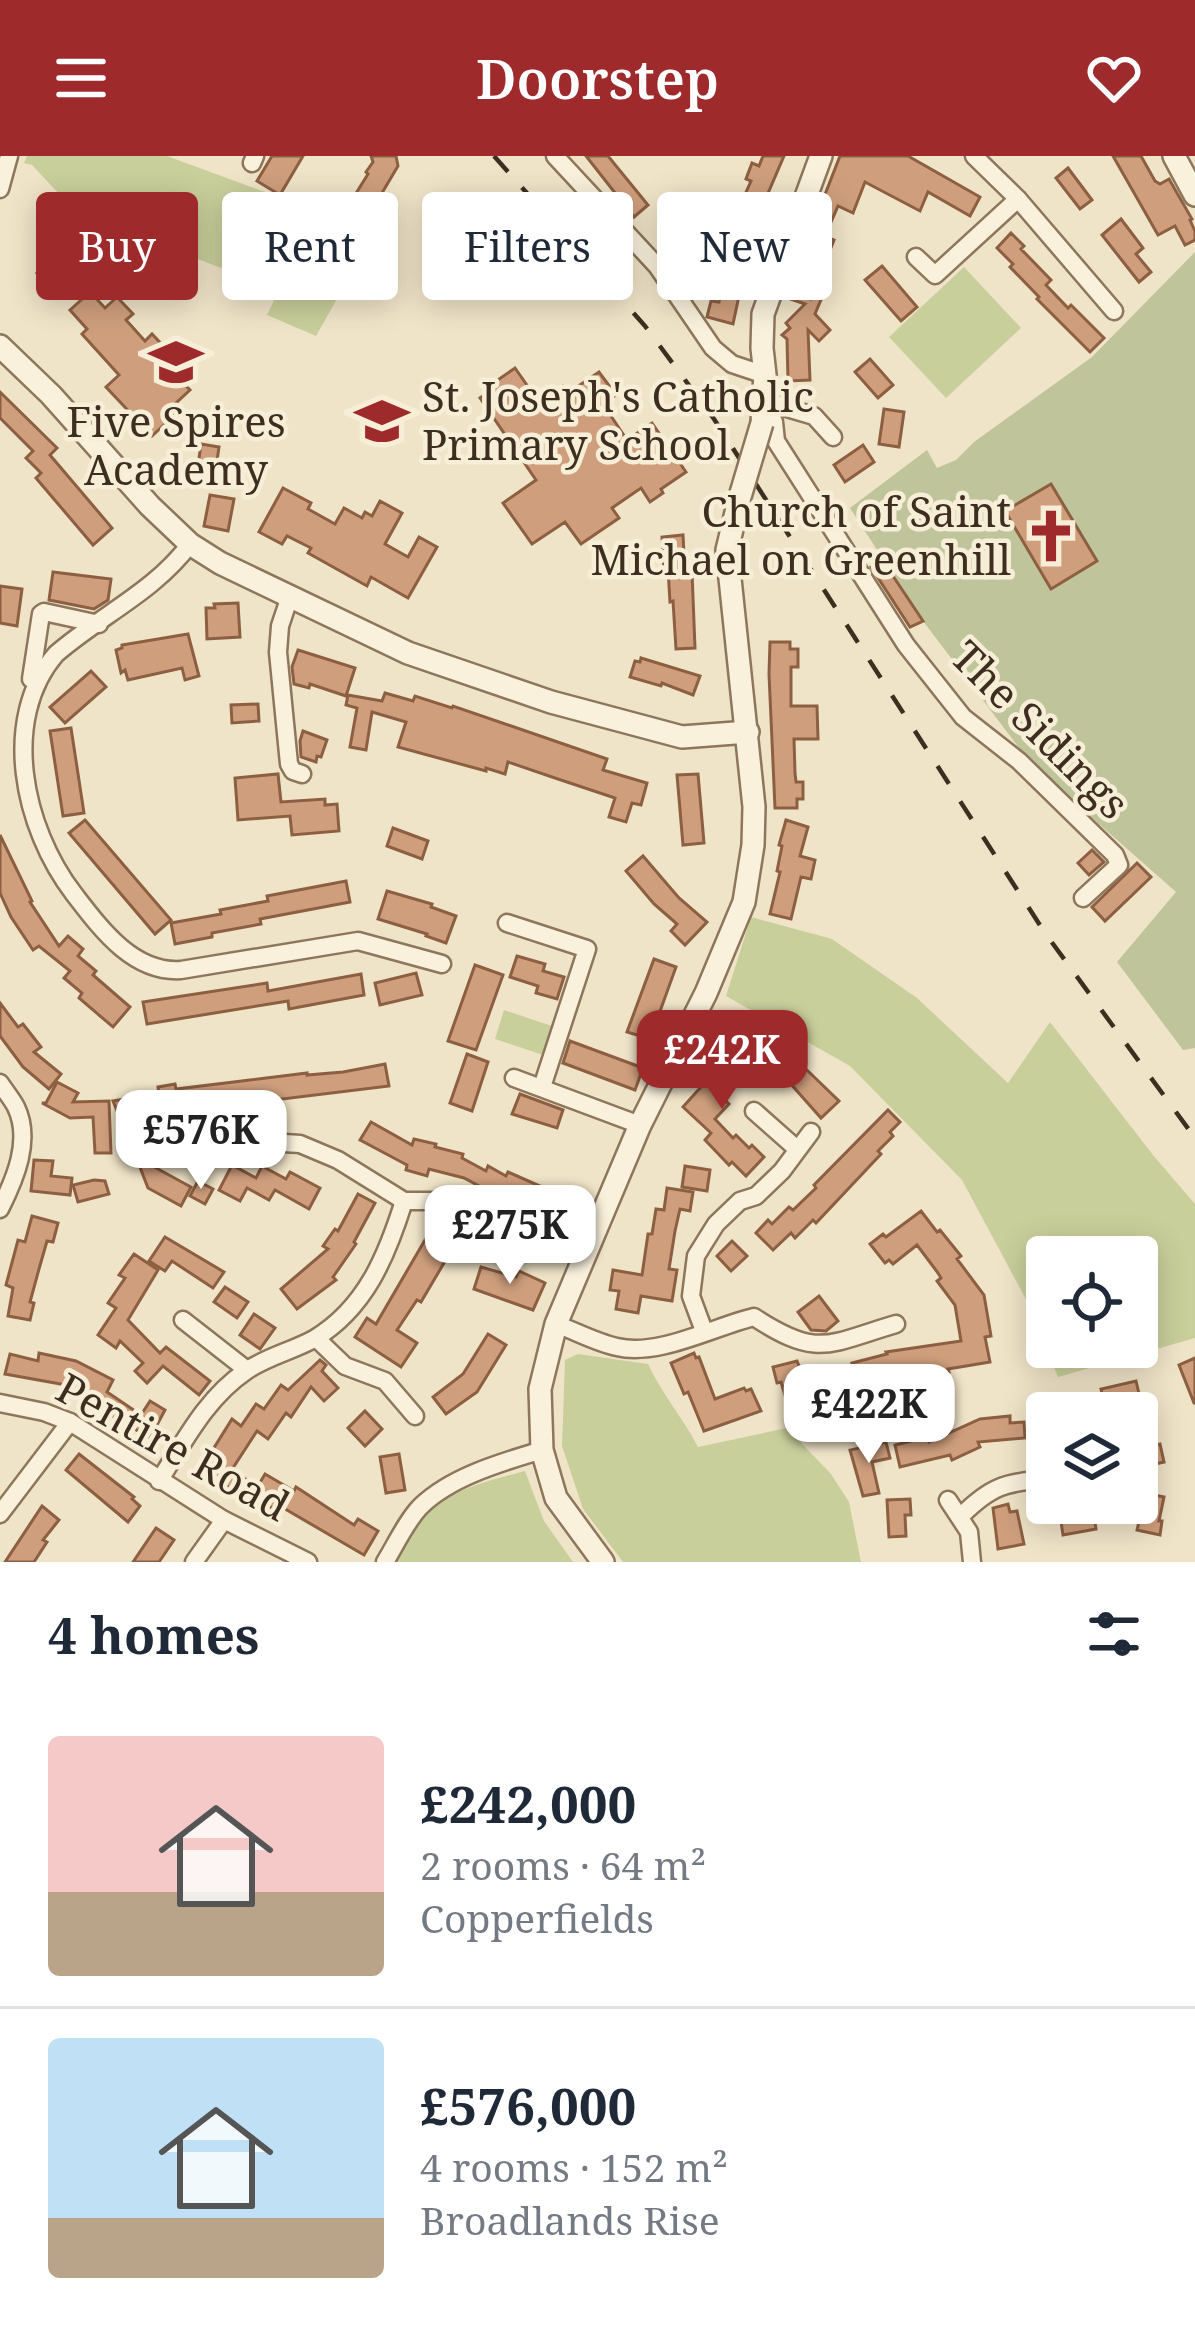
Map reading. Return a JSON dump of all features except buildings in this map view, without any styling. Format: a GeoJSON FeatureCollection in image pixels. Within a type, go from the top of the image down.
{"type":"FeatureCollection","features":[{"type":"Feature","properties":{"kind":"street"},"geometry":{"type":"LineString","coordinates":[[0,189],[9,156]]}},
{"type":"Feature","properties":{"kind":"street"},"geometry":{"type":"LineString","coordinates":[[555,156],[657,266],[713,348],[732,364],[765,375]]}},
{"type":"Feature","properties":{"kind":"street"},"geometry":{"type":"LineString","coordinates":[[604,1562],[556,1498],[542,1450],[540,1389],[556,1324],[640,1125],[706,993],[744,902],[753,826],[728,550],[763,412],[763,314],[821,156]]}},
{"type":"Feature","properties":{"kind":"street"},"geometry":{"type":"LineString","coordinates":[[974,156],[1018,199],[1114,310]]}},
{"type":"Feature","properties":{"kind":"street"},"geometry":{"type":"LineString","coordinates":[[1174,156],[1195,195]]}},
{"type":"Feature","properties":{"kind":"street"},"geometry":{"type":"LineString","coordinates":[[916,257],[935,275],[1018,199]]}},
{"type":"Feature","properties":{"kind":"street"},"geometry":{"type":"LineString","coordinates":[[0,346],[51,395],[150,506],[190,544],[220,563],[408,652],[550,702],[682,736],[748,732]]}},
{"type":"Feature","properties":{"kind":"street"},"geometry":{"type":"LineString","coordinates":[[763,412],[814,416],[833,437]]}},
{"type":"Feature","properties":{"kind":"street","name":"The Sidings"},"geometry":{"type":"LineString","coordinates":[[763,412],[774,422],[776,441],[906,645],[963,717],[1019,760],[1123,862],[1083,898]]}},
{"type":"Feature","properties":{"kind":"street"},"geometry":{"type":"LineString","coordinates":[[190,544],[171,568],[56,655],[25,692],[16,740],[18,778],[27,816],[67,885],[125,951],[147,966],[167,971],[358,940],[442,964]]}},
{"type":"Feature","properties":{"kind":"street"},"geometry":{"type":"LineString","coordinates":[[290,596],[278,652],[289,764],[302,774]]}},
{"type":"Feature","properties":{"kind":"street"},"geometry":{"type":"LineString","coordinates":[[31,681],[41,614],[99,624]]}},
{"type":"Feature","properties":{"kind":"street"},"geometry":{"type":"LineString","coordinates":[[507,923],[586,949],[542,1087]]}},
{"type":"Feature","properties":{"kind":"street"},"geometry":{"type":"LineString","coordinates":[[514,1078],[640,1125]]}},
{"type":"Feature","properties":{"kind":"street"},"geometry":{"type":"LineString","coordinates":[[0,1083],[19,1111],[22,1148],[0,1209]]}},
{"type":"Feature","properties":{"kind":"street"},"geometry":{"type":"LineString","coordinates":[[754,1112],[796,1149]]}},
{"type":"Feature","properties":{"kind":"street"},"geometry":{"type":"LineString","coordinates":[[704,1331],[691,1296],[696,1256],[716,1224],[740,1201],[756,1196],[769,1184],[811,1132]]}},
{"type":"Feature","properties":{"kind":"street"},"geometry":{"type":"LineString","coordinates":[[193,1145],[301,1144],[338,1160],[404,1201],[433,1201],[465,1210],[505,1240]]}},
{"type":"Feature","properties":{"kind":"street"},"geometry":{"type":"LineString","coordinates":[[159,1481],[208,1404],[247,1370],[316,1338],[367,1290],[388,1252],[404,1201]]}},
{"type":"Feature","properties":{"kind":"street"},"geometry":{"type":"LineString","coordinates":[[556,1324],[617,1347],[639,1349],[660,1347],[754,1317],[784,1337],[823,1346],[896,1324]]}},
{"type":"Feature","properties":{"kind":"street"},"geometry":{"type":"LineString","coordinates":[[183,1320],[247,1370]]}},
{"type":"Feature","properties":{"kind":"street"},"geometry":{"type":"LineString","coordinates":[[316,1338],[345,1366],[385,1382],[415,1416]]}},
{"type":"Feature","properties":{"kind":"street","name":"Pentire Road"},"geometry":{"type":"LineString","coordinates":[[0,1403],[70,1422],[224,1520],[308,1562]]}},
{"type":"Feature","properties":{"kind":"street"},"geometry":{"type":"LineString","coordinates":[[0,1514],[70,1422]]}},
{"type":"Feature","properties":{"kind":"street"},"geometry":{"type":"LineString","coordinates":[[385,1562],[420,1507],[452,1484],[542,1450]]}},
{"type":"Feature","properties":{"kind":"street"},"geometry":{"type":"LineString","coordinates":[[961,1516],[1002,1484],[1026,1481]]}},
{"type":"Feature","properties":{"kind":"street"},"geometry":{"type":"LineString","coordinates":[[948,1500],[969,1532],[972,1562]]}},
{"type":"Feature","properties":{"kind":"street"},"geometry":{"type":"LineString","coordinates":[[194,1562],[224,1520]]}},
{"type":"Feature","properties":{"kind":"green space"},"geometry":{"type":"Polygon","coordinates":[[[27,156],[167,156],[265,192],[222,192],[222,268],[198,259],[198,192],[57,192],[32,165],[24,163],[27,156]]]}},
{"type":"Feature","properties":{"kind":"green space"},"geometry":{"type":"Polygon","coordinates":[[[1195,252],[1195,1048],[1183,1050],[1117,962],[1176,892],[1032,765],[923,621],[850,508],[927,450],[937,468],[956,460],[1092,357],[1195,252]]]}},
{"type":"Feature","properties":{"kind":"green space"},"geometry":{"type":"Polygon","coordinates":[[[964,267],[1021,328],[946,398],[889,337],[964,267]]]}},
{"type":"Feature","properties":{"kind":"green space"},"geometry":{"type":"Polygon","coordinates":[[[274,300],[336,300],[316,336],[267,315],[274,300]]]}},
{"type":"Feature","properties":{"kind":"green space"},"geometry":{"type":"Polygon","coordinates":[[[751,917],[832,939],[917,998],[1008,1083],[1050,1022],[1195,1204],[1195,1338],[1158,1349],[1158,1236],[1026,1236],[1026,1299],[962,1180],[850,1066],[726,996],[751,917]]]}},
{"type":"Feature","properties":{"kind":"green space"},"geometry":{"type":"Polygon","coordinates":[[[504,1010],[552,1026],[543,1055],[495,1039],[504,1010]]]}},
{"type":"Feature","properties":{"kind":"green space"},"geometry":{"type":"Polygon","coordinates":[[[578,1354],[648,1364],[698,1447],[787,1428],[831,1474],[849,1502],[861,1562],[623,1562],[583,1509],[562,1446],[565,1360],[578,1354]]]}},
{"type":"Feature","properties":{"kind":"green space"},"geometry":{"type":"Polygon","coordinates":[[[1054,1368],[1090,1368],[1058,1377],[1054,1368]]]}},
{"type":"Feature","properties":{"kind":"green space"},"geometry":{"type":"Polygon","coordinates":[[[525,1471],[544,1521],[573,1562],[396,1562],[431,1509],[469,1488],[525,1471]]]}},
{"type":"Feature","properties":{"kind":"railway"},"geometry":{"type":"LineString","coordinates":[[494,156],[645,326],[714,419],[1045,933],[1195,1138]]}},
{"type":"Feature","properties":{"kind":"place","name":"Five Spires Academy"},"geometry":{"type":"Point","coordinates":[176,362]}},
{"type":"Feature","properties":{"kind":"place","name":"St. Joseph's Catholic Primary School"},"geometry":{"type":"Point","coordinates":[382,421]}},
{"type":"Feature","properties":{"kind":"place","name":"Church of Saint Michael on Greenhill"},"geometry":{"type":"Point","coordinates":[1051,536]}}]}
